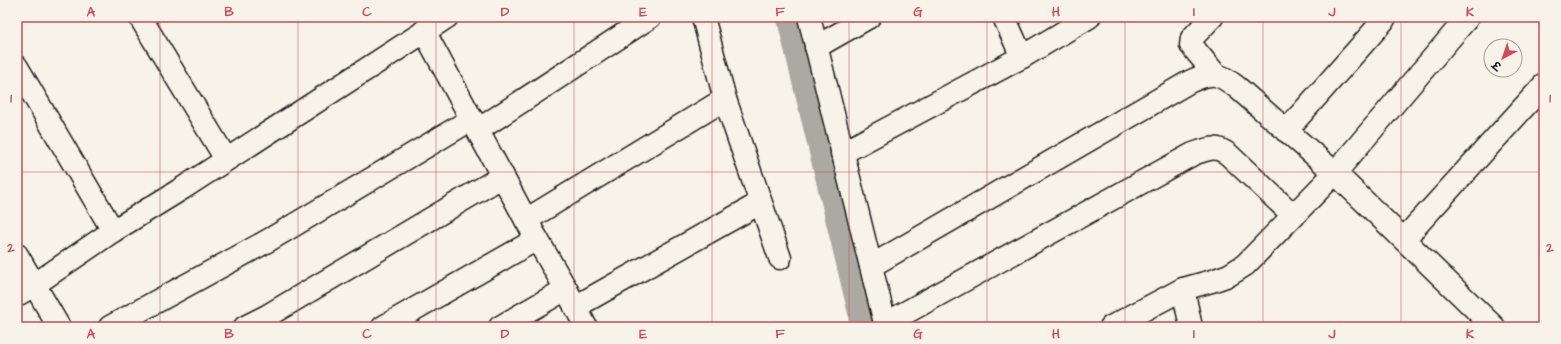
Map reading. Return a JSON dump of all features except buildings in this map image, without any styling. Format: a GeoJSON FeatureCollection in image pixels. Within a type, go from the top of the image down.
{"type":"FeatureCollection","features":[{"type":"Feature","properties":{"kind":"street"},"geometry":{"type":"LineString","coordinates":[[140,17],[226,159]]}},
{"type":"Feature","properties":{"kind":"street"},"geometry":{"type":"LineString","coordinates":[[26,290],[113,231],[447,17]]}},
{"type":"Feature","properties":{"kind":"street"},"geometry":{"type":"LineString","coordinates":[[110,327],[475,125],[650,17]]}},
{"type":"Feature","properties":{"kind":"street"},"geometry":{"type":"LineString","coordinates":[[703,17],[725,99],[780,258]]}},
{"type":"Feature","properties":{"kind":"street"},"geometry":{"type":"LineString","coordinates":[[809,17],[885,326],[1192,154],[1214,148],[1222,149],[1294,216]]}},
{"type":"Feature","properties":{"kind":"street"},"geometry":{"type":"LineString","coordinates":[[816,47],[869,17]]}},
{"type":"Feature","properties":{"kind":"street"},"geometry":{"type":"LineString","coordinates":[[1004,17],[1022,57]]}},
{"type":"Feature","properties":{"kind":"street"},"geometry":{"type":"LineString","coordinates":[[842,153],[1022,57],[1089,17]]}},
{"type":"Feature","properties":{"kind":"street"},"geometry":{"type":"LineString","coordinates":[[1212,17],[1192,38],[1191,45],[1215,74],[1239,89],[1335,173],[1494,327]]}},
{"type":"Feature","properties":{"kind":"street"},"geometry":{"type":"LineString","coordinates":[[1286,131],[1383,22],[1385,17]]}},
{"type":"Feature","properties":{"kind":"street"},"geometry":{"type":"LineString","coordinates":[[1111,327],[1183,289],[1229,275],[1245,265],[1335,173],[1468,17]]}},
{"type":"Feature","properties":{"kind":"street"},"geometry":{"type":"LineString","coordinates":[[424,31],[526,220],[586,327]]}},
{"type":"Feature","properties":{"kind":"street"},"geometry":{"type":"LineString","coordinates":[[17,67],[113,231]]}},
{"type":"Feature","properties":{"kind":"street"},"geometry":{"type":"LineString","coordinates":[[871,266],[1189,82],[1203,75],[1215,74]]}},
{"type":"Feature","properties":{"kind":"street"},"geometry":{"type":"LineString","coordinates":[[1404,239],[1544,85]]}},
{"type":"Feature","properties":{"kind":"street"},"geometry":{"type":"LineString","coordinates":[[526,220],[725,99]]}},
{"type":"Feature","properties":{"kind":"street"},"geometry":{"type":"LineString","coordinates":[[246,327],[270,322],[503,176]]}},
{"type":"Feature","properties":{"kind":"street"},"geometry":{"type":"LineString","coordinates":[[500,327],[571,298],[760,203]]}},
{"type":"Feature","properties":{"kind":"street"},"geometry":{"type":"LineString","coordinates":[[383,327],[537,239]]}},
{"type":"Feature","properties":{"kind":"street"},"geometry":{"type":"LineString","coordinates":[[17,255],[26,290],[59,327]]}},
{"type":"Feature","properties":{"kind":"street"},"geometry":{"type":"LineString","coordinates":[[1183,289],[1191,327]]}},
{"type":"Feature","properties":{"kind":"waterway"},"geometry":{"type":"LineString","coordinates":[[788,17],[863,327]]}}]}
